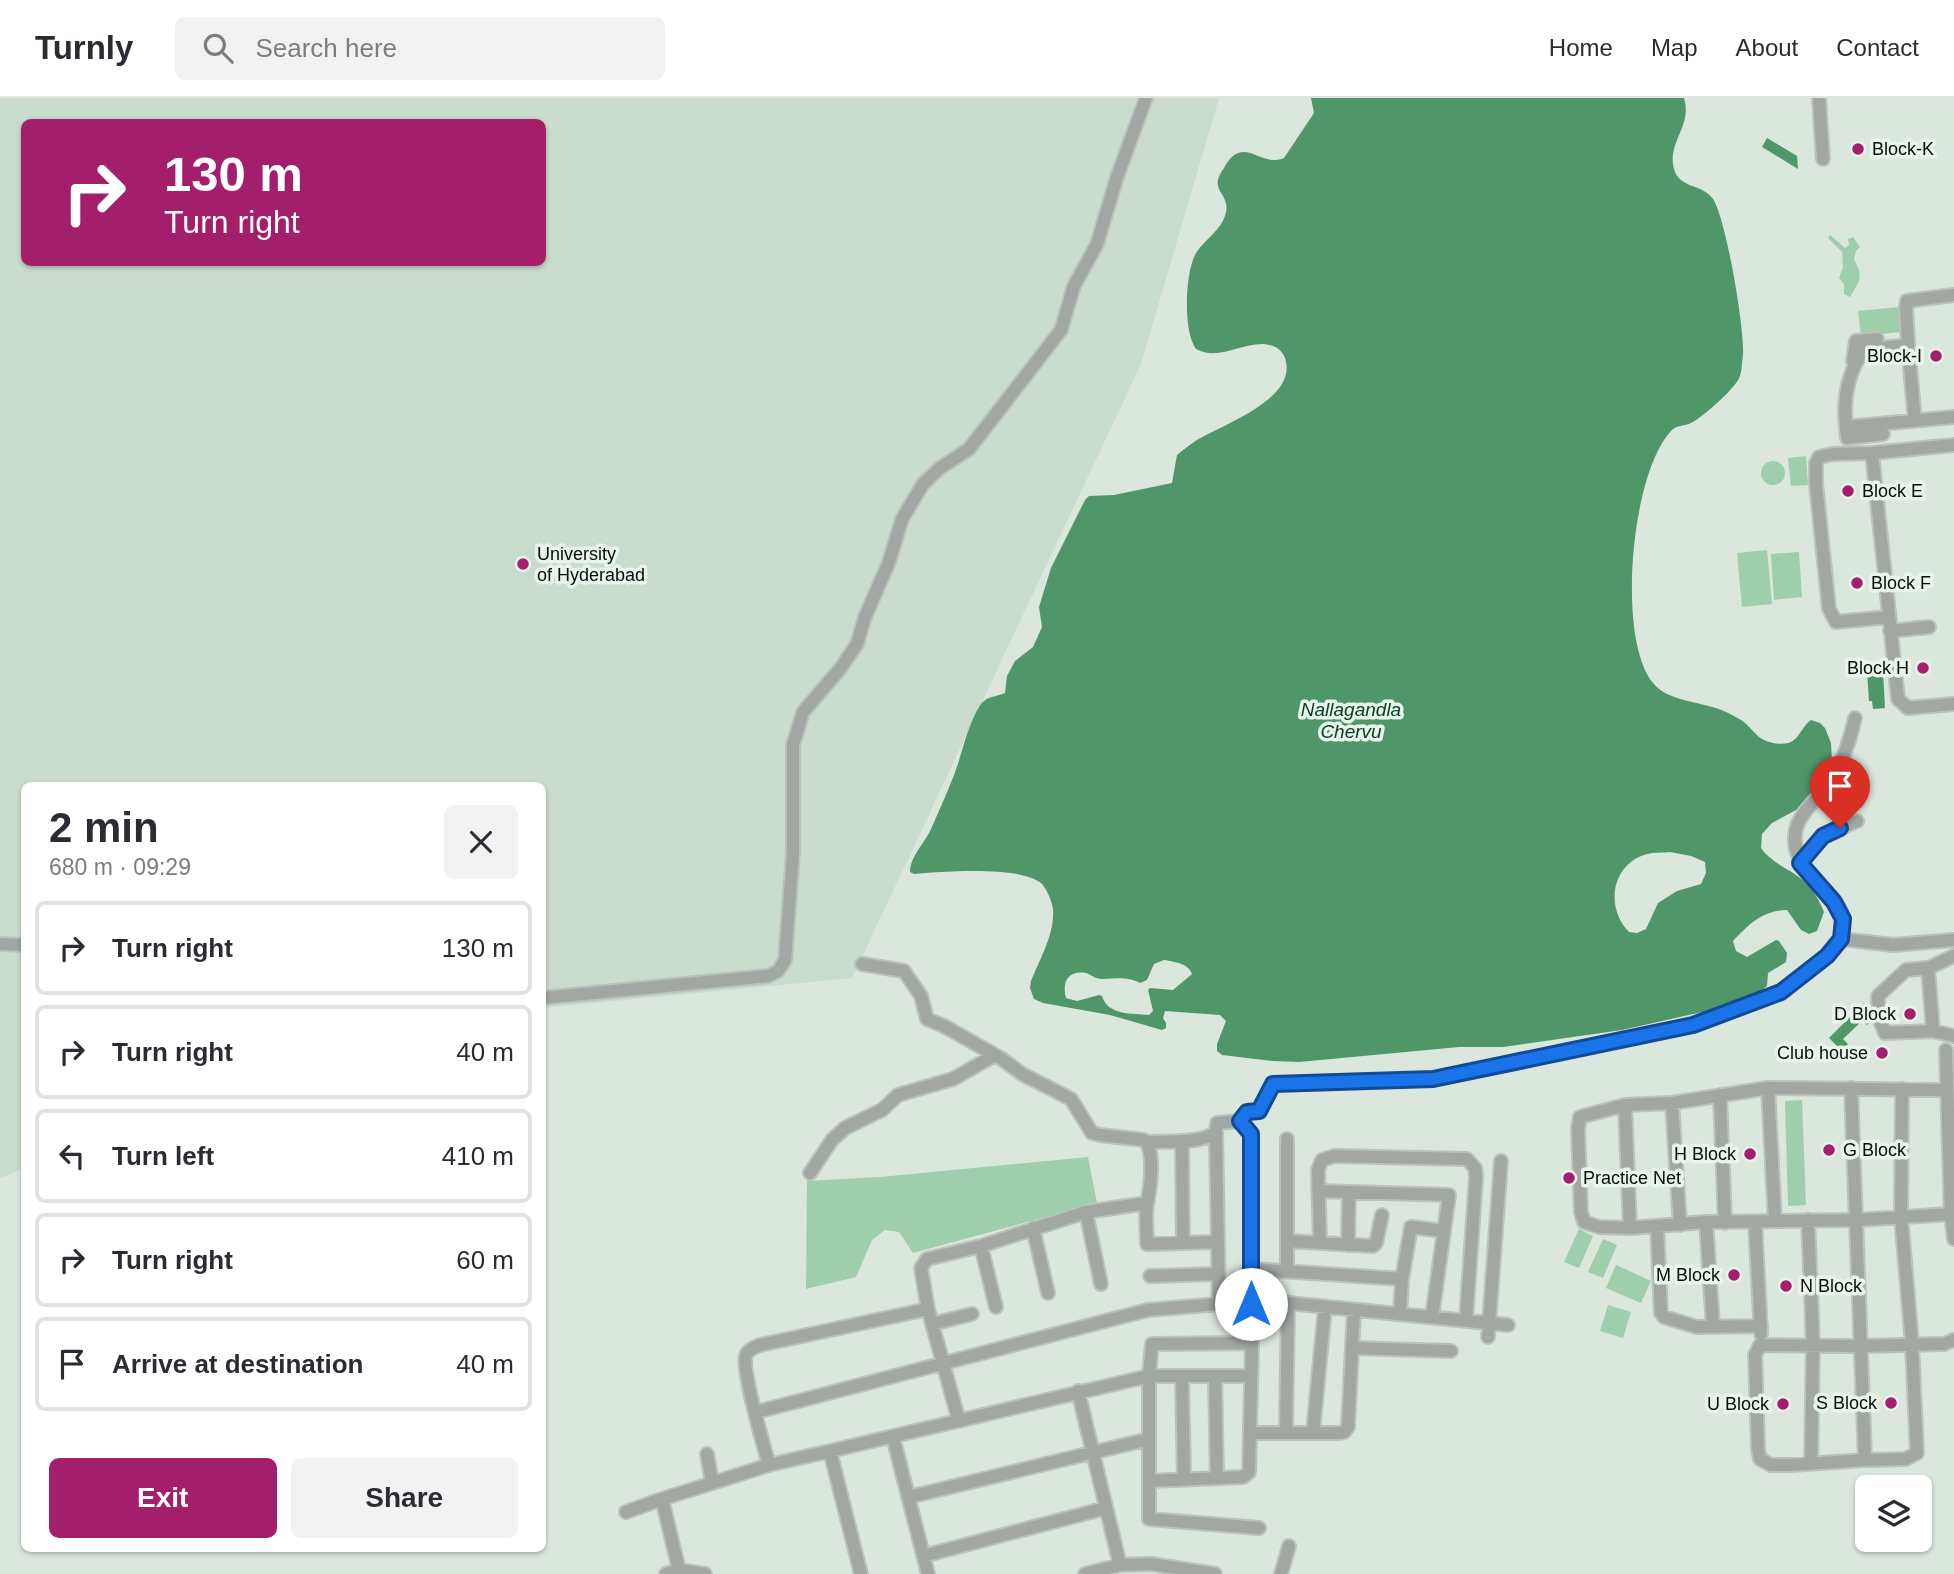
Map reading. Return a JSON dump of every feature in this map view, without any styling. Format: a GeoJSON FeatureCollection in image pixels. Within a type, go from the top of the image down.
{"type":"FeatureCollection","features":[{"type":"Feature","properties":{"kind":"street"},"geometry":{"type":"LineString","coordinates":[[546,998],[768,976],[778,971],[785,960],[793,853],[793,745],[803,712],[840,669],[857,644],[865,617],[889,562],[902,519],[923,484],[940,468],[969,449],[1061,330],[1074,286],[1097,244],[1117,177],[1146,98]]}},
{"type":"Feature","properties":{"kind":"street"},"geometry":{"type":"LineString","coordinates":[[1819,98],[1823,159]]}},
{"type":"Feature","properties":{"kind":"street"},"geometry":{"type":"LineString","coordinates":[[1915,421],[1907,301],[1954,295]]}},
{"type":"Feature","properties":{"kind":"street"},"geometry":{"type":"LineString","coordinates":[[1877,339],[1856,341],[1844,405],[1847,438],[1883,434]]}},
{"type":"Feature","properties":{"kind":"street"},"geometry":{"type":"LineString","coordinates":[[1853,365],[1864,350],[1908,345]]}},
{"type":"Feature","properties":{"kind":"street"},"geometry":{"type":"LineString","coordinates":[[1846,427],[1954,417]]}},
{"type":"Feature","properties":{"kind":"street"},"geometry":{"type":"LineString","coordinates":[[1889,617],[1836,622],[1829,609],[1816,463],[1819,457],[1833,454],[1954,445]]}},
{"type":"Feature","properties":{"kind":"street"},"geometry":{"type":"LineString","coordinates":[[1872,453],[1896,693],[1904,706],[1954,704]]}},
{"type":"Feature","properties":{"kind":"street"},"geometry":{"type":"LineString","coordinates":[[1890,631],[1929,627]]}},
{"type":"Feature","properties":{"kind":"street"},"geometry":{"type":"LineString","coordinates":[[1219,1304],[1217,1123],[1240,1121],[1247,1112],[1259,1111],[1273,1084],[1433,1079],[1693,1025],[1781,992],[1827,956],[1841,939],[1843,919],[1834,902],[1800,863],[1794,841],[1800,815],[1829,783],[1850,740],[1855,718]]}},
{"type":"Feature","properties":{"kind":"street"},"geometry":{"type":"LineString","coordinates":[[1800,863],[1823,836],[1857,821]]}},
{"type":"Feature","properties":{"kind":"street"},"geometry":{"type":"LineString","coordinates":[[1841,939],[1893,945],[1954,940]]}},
{"type":"Feature","properties":{"kind":"street"},"geometry":{"type":"LineString","coordinates":[[0,944],[21,945]]}},
{"type":"Feature","properties":{"kind":"street"},"geometry":{"type":"LineString","coordinates":[[1954,956],[1928,968],[1906,970],[1878,996],[1879,1018],[1885,1033],[1936,1032],[1954,1036]]}},
{"type":"Feature","properties":{"kind":"street"},"geometry":{"type":"LineString","coordinates":[[862,964],[904,971],[921,996],[927,1019],[944,1026],[1022,1074],[1071,1099],[1092,1133],[1146,1142],[1182,1141],[1210,1137],[1216,1133]]}},
{"type":"Feature","properties":{"kind":"street"},"geometry":{"type":"LineString","coordinates":[[1928,968],[1936,1044],[1939,1049],[1950,1048],[1947,1090],[1954,1238]]}},
{"type":"Feature","properties":{"kind":"street"},"geometry":{"type":"LineString","coordinates":[[810,1173],[832,1140],[845,1128],[882,1110],[898,1095],[953,1079],[995,1055]]}},
{"type":"Feature","properties":{"kind":"street"},"geometry":{"type":"LineString","coordinates":[[1947,1090],[1768,1088],[1672,1103],[1625,1105],[1580,1116],[1580,1212],[1584,1222],[1599,1227],[1630,1228],[1706,1222],[1857,1220],[1951,1214]]}},
{"type":"Feature","properties":{"kind":"street"},"geometry":{"type":"LineString","coordinates":[[1768,1088],[1775,1221]]}},
{"type":"Feature","properties":{"kind":"street"},"geometry":{"type":"LineString","coordinates":[[1851,1088],[1865,1460]]}},
{"type":"Feature","properties":{"kind":"street"},"geometry":{"type":"LineString","coordinates":[[1755,1222],[1761,1326],[1760,1345],[1755,1355],[1760,1459],[1771,1465],[1906,1458],[1917,1453],[1912,1343],[1901,1216],[1902,1089]]}},
{"type":"Feature","properties":{"kind":"street"},"geometry":{"type":"LineString","coordinates":[[1720,1096],[1724,1223]]}},
{"type":"Feature","properties":{"kind":"street"},"geometry":{"type":"LineString","coordinates":[[1672,1103],[1680,1225]]}},
{"type":"Feature","properties":{"kind":"street"},"geometry":{"type":"LineString","coordinates":[[1625,1105],[1630,1228]]}},
{"type":"Feature","properties":{"kind":"street"},"geometry":{"type":"LineString","coordinates":[[1149,1481],[1243,1477],[1249,1472],[1252,1343],[1251,1134],[1240,1121]]}},
{"type":"Feature","properties":{"kind":"street"},"geometry":{"type":"LineString","coordinates":[[1287,1139],[1287,1271]]}},
{"type":"Feature","properties":{"kind":"street"},"geometry":{"type":"LineString","coordinates":[[1182,1141],[1183,1243]]}},
{"type":"Feature","properties":{"kind":"street"},"geometry":{"type":"LineString","coordinates":[[1146,1142],[1150,1149],[1148,1250],[1183,1243],[1217,1242]]}},
{"type":"Feature","properties":{"kind":"street"},"geometry":{"type":"LineString","coordinates":[[1320,1243],[1319,1164],[1328,1157],[1467,1159],[1475,1168],[1475,1195],[1466,1320]]}},
{"type":"Feature","properties":{"kind":"street"},"geometry":{"type":"LineString","coordinates":[[1488,1337],[1501,1161]]}},
{"type":"Feature","properties":{"kind":"street"},"geometry":{"type":"LineString","coordinates":[[1318,1191],[1475,1195]]}},
{"type":"Feature","properties":{"kind":"street"},"geometry":{"type":"LineString","coordinates":[[1348,1245],[1349,1192]]}},
{"type":"Feature","properties":{"kind":"street"},"geometry":{"type":"LineString","coordinates":[[1432,1317],[1449,1195]]}},
{"type":"Feature","properties":{"kind":"street"},"geometry":{"type":"LineString","coordinates":[[959,1421],[928,1308],[922,1273],[927,1259],[981,1246],[1086,1212],[1147,1203]]}},
{"type":"Feature","properties":{"kind":"street"},"geometry":{"type":"LineString","coordinates":[[1086,1212],[1101,1284]]}},
{"type":"Feature","properties":{"kind":"street"},"geometry":{"type":"LineString","coordinates":[[1287,1241],[1375,1245],[1382,1214]]}},
{"type":"Feature","properties":{"kind":"street"},"geometry":{"type":"LineString","coordinates":[[1808,1220],[1812,1344],[1811,1462]]}},
{"type":"Feature","properties":{"kind":"street"},"geometry":{"type":"LineString","coordinates":[[1706,1222],[1713,1325]]}},
{"type":"Feature","properties":{"kind":"street"},"geometry":{"type":"LineString","coordinates":[[1657,1226],[1661,1313],[1668,1320],[1697,1327],[1761,1326]]}},
{"type":"Feature","properties":{"kind":"street"},"geometry":{"type":"LineString","coordinates":[[1400,1314],[1402,1279],[1411,1227],[1444,1231]]}},
{"type":"Feature","properties":{"kind":"street"},"geometry":{"type":"LineString","coordinates":[[1033,1228],[1048,1293]]}},
{"type":"Feature","properties":{"kind":"street"},"geometry":{"type":"LineString","coordinates":[[981,1246],[996,1307]]}},
{"type":"Feature","properties":{"kind":"street"},"geometry":{"type":"LineString","coordinates":[[1251,1269],[1402,1279]]}},
{"type":"Feature","properties":{"kind":"street"},"geometry":{"type":"LineString","coordinates":[[1150,1276],[1218,1275]]}},
{"type":"Feature","properties":{"kind":"street"},"geometry":{"type":"LineString","coordinates":[[756,1412],[1148,1310],[1219,1304],[1289,1303],[1508,1325]]}},
{"type":"Feature","properties":{"kind":"street"},"geometry":{"type":"LineString","coordinates":[[1286,1433],[1289,1303]]}},
{"type":"Feature","properties":{"kind":"street"},"geometry":{"type":"LineString","coordinates":[[1313,1432],[1325,1307]]}},
{"type":"Feature","properties":{"kind":"street"},"geometry":{"type":"LineString","coordinates":[[769,1465],[745,1364],[751,1349],[928,1308]]}},
{"type":"Feature","properties":{"kind":"street"},"geometry":{"type":"LineString","coordinates":[[1250,1433],[1344,1432],[1348,1427],[1354,1310]]}},
{"type":"Feature","properties":{"kind":"street"},"geometry":{"type":"LineString","coordinates":[[932,1324],[971,1314]]}},
{"type":"Feature","properties":{"kind":"street"},"geometry":{"type":"LineString","coordinates":[[1760,1345],[1944,1344],[1954,1340]]}},
{"type":"Feature","properties":{"kind":"street"},"geometry":{"type":"LineString","coordinates":[[1252,1343],[1156,1342],[1151,1347],[1149,1519],[1259,1528]]}},
{"type":"Feature","properties":{"kind":"street"},"geometry":{"type":"LineString","coordinates":[[1352,1348],[1451,1351]]}},
{"type":"Feature","properties":{"kind":"street"},"geometry":{"type":"LineString","coordinates":[[626,1512],[769,1465],[1078,1391],[1149,1376],[1251,1376]]}},
{"type":"Feature","properties":{"kind":"street"},"geometry":{"type":"LineString","coordinates":[[1182,1377],[1184,1479]]}},
{"type":"Feature","properties":{"kind":"street"},"geometry":{"type":"LineString","coordinates":[[1214,1377],[1217,1478]]}},
{"type":"Feature","properties":{"kind":"street"},"geometry":{"type":"LineString","coordinates":[[1078,1391],[1120,1565]]}},
{"type":"Feature","properties":{"kind":"street"},"geometry":{"type":"LineString","coordinates":[[893,1437],[928,1574]]}},
{"type":"Feature","properties":{"kind":"street"},"geometry":{"type":"LineString","coordinates":[[909,1497],[1149,1439]]}},
{"type":"Feature","properties":{"kind":"street"},"geometry":{"type":"LineString","coordinates":[[830,1451],[861,1574]]}},
{"type":"Feature","properties":{"kind":"street"},"geometry":{"type":"LineString","coordinates":[[707,1454],[712,1482]]}},
{"type":"Feature","properties":{"kind":"street"},"geometry":{"type":"LineString","coordinates":[[662,1499],[675,1573],[705,1574]]}},
{"type":"Feature","properties":{"kind":"street"},"geometry":{"type":"LineString","coordinates":[[923,1556],[1106,1508]]}},
{"type":"Feature","properties":{"kind":"street"},"geometry":{"type":"LineString","coordinates":[[1281,1574],[1289,1546]]}},
{"type":"Feature","properties":{"kind":"street"},"geometry":{"type":"LineString","coordinates":[[1085,1574],[1103,1572],[1120,1565],[1151,1564],[1215,1574]]}},
{"type":"Feature","properties":{"kind":"shaded area","name":"University of Hyderabad"},"geometry":{"type":"Polygon","coordinates":[[[0,98],[1219,98],[1141,364],[852,978],[546,1008],[546,782],[21,782],[21,1169],[0,1178],[0,98]]]}},
{"type":"Feature","properties":{"kind":"shaded area"},"geometry":{"type":"Polygon","coordinates":[[[1830,235],[1845,248],[1849,245],[1848,239],[1853,237],[1860,247],[1854,259],[1860,278],[1850,297],[1844,294],[1844,284],[1839,278],[1843,267],[1842,252],[1828,238],[1830,235]]]}},
{"type":"Feature","properties":{"kind":"shaded area"},"geometry":{"type":"Polygon","coordinates":[[[1899,307],[1901,332],[1861,336],[1858,311],[1899,307]]]}},
{"type":"Feature","properties":{"kind":"shaded area"},"geometry":{"type":"Polygon","coordinates":[[[1806,456],[1808,485],[1791,486],[1788,458],[1806,456]]]}},
{"type":"Feature","properties":{"kind":"shaded area"},"geometry":{"type":"Polygon","coordinates":[[[1773,461],[1781,465],[1785,473],[1781,481],[1773,485],[1765,481],[1761,473],[1765,465],[1773,461]]]}},
{"type":"Feature","properties":{"kind":"shaded area"},"geometry":{"type":"Polygon","coordinates":[[[1767,550],[1772,604],[1742,607],[1737,553],[1767,550]]]}},
{"type":"Feature","properties":{"kind":"shaded area"},"geometry":{"type":"Polygon","coordinates":[[[1799,552],[1802,597],[1774,600],[1771,554],[1799,552]]]}},
{"type":"Feature","properties":{"kind":"shaded area"},"geometry":{"type":"Polygon","coordinates":[[[1802,1100],[1806,1205],[1788,1206],[1785,1101],[1802,1100]]]}},
{"type":"Feature","properties":{"kind":"shaded area"},"geometry":{"type":"Polygon","coordinates":[[[1088,1157],[1097,1203],[913,1253],[899,1232],[885,1230],[872,1240],[856,1277],[806,1289],[807,1181],[880,1177],[1088,1157]]]}},
{"type":"Feature","properties":{"kind":"shaded area"},"geometry":{"type":"Polygon","coordinates":[[[1579,1229],[1593,1236],[1579,1268],[1564,1262],[1579,1229]]]}},
{"type":"Feature","properties":{"kind":"shaded area"},"geometry":{"type":"Polygon","coordinates":[[[1603,1239],[1617,1245],[1603,1278],[1588,1272],[1603,1239]]]}},
{"type":"Feature","properties":{"kind":"shaded area"},"geometry":{"type":"Polygon","coordinates":[[[1616,1265],[1651,1281],[1641,1303],[1606,1288],[1616,1265]]]}},
{"type":"Feature","properties":{"kind":"shaded area"},"geometry":{"type":"Polygon","coordinates":[[[1608,1305],[1631,1312],[1623,1338],[1600,1331],[1608,1305]]]}},
{"type":"Feature","properties":{"kind":"water","name":"Nallagandla Chervu"},"geometry":{"type":"Polygon","coordinates":[[[1311,98],[1684,98],[1685,116],[1673,155],[1673,164],[1679,178],[1708,194],[1718,210],[1734,275],[1743,355],[1741,374],[1737,381],[1703,415],[1672,430],[1658,451],[1647,480],[1638,516],[1633,555],[1635,630],[1642,661],[1653,683],[1660,690],[1677,698],[1726,712],[1742,721],[1764,740],[1779,744],[1791,742],[1811,720],[1825,728],[1831,743],[1832,761],[1811,796],[1796,810],[1772,823],[1762,834],[1761,848],[1771,859],[1806,883],[1824,912],[1817,931],[1809,934],[1801,930],[1787,910],[1771,912],[1757,919],[1733,941],[1736,951],[1747,957],[1776,940],[1787,953],[1786,962],[1768,973],[1767,986],[1757,994],[1720,1008],[1622,1030],[1503,1047],[1459,1047],[1299,1062],[1222,1055],[1217,1051],[1217,1044],[1226,1021],[1220,1015],[1165,1011],[1163,1018],[1166,1028],[1162,1030],[1110,1015],[1034,999],[1030,988],[1031,981],[1049,937],[1053,909],[1044,886],[1032,878],[1000,872],[910,872],[912,861],[931,829],[949,788],[976,712],[986,699],[1005,693],[1007,676],[1015,661],[1033,647],[1042,627],[1039,607],[1051,568],[1085,500],[1089,496],[1114,495],[1172,483],[1177,455],[1194,442],[1255,409],[1269,399],[1280,386],[1286,373],[1285,358],[1274,346],[1255,344],[1213,353],[1196,349],[1187,317],[1187,289],[1195,255],[1224,219],[1226,205],[1218,182],[1229,160],[1245,152],[1270,160],[1284,158],[1314,113],[1311,98]],[[1670,852],[1650,853],[1635,859],[1619,877],[1615,899],[1617,911],[1629,932],[1637,933],[1646,929],[1658,903],[1677,891],[1701,884],[1706,873],[1705,862],[1670,852]],[[1164,960],[1154,964],[1147,980],[1140,983],[1126,979],[1100,979],[1086,973],[1074,974],[1067,979],[1066,998],[1077,1001],[1099,995],[1115,1010],[1149,1015],[1153,1011],[1148,990],[1150,988],[1173,990],[1192,974],[1184,965],[1164,960]]]}},
{"type":"Feature","properties":{"kind":"water"},"geometry":{"type":"Polygon","coordinates":[[[1767,138],[1797,156],[1798,169],[1762,147],[1767,138]]]}},
{"type":"Feature","properties":{"kind":"water"},"geometry":{"type":"Polygon","coordinates":[[[1883,671],[1885,708],[1873,709],[1872,701],[1869,701],[1867,672],[1883,671]]]}},
{"type":"Feature","properties":{"kind":"water"},"geometry":{"type":"Polygon","coordinates":[[[1864,1003],[1869,1008],[1864,1014],[1871,1021],[1867,1025],[1862,1021],[1843,1039],[1848,1044],[1842,1051],[1829,1038],[1864,1003]]]}},
{"type":"Feature","properties":{"kind":"place","name":"Block-K"},"geometry":{"type":"Point","coordinates":[1858,149]}},
{"type":"Feature","properties":{"kind":"place","name":"Block-I"},"geometry":{"type":"Point","coordinates":[1936,356]}},
{"type":"Feature","properties":{"kind":"place","name":"Block E"},"geometry":{"type":"Point","coordinates":[1848,491]}},
{"type":"Feature","properties":{"kind":"place","name":"University of Hyderabad"},"geometry":{"type":"Point","coordinates":[523,564]}},
{"type":"Feature","properties":{"kind":"place","name":"Block F"},"geometry":{"type":"Point","coordinates":[1857,583]}},
{"type":"Feature","properties":{"kind":"place","name":"Block H"},"geometry":{"type":"Point","coordinates":[1923,668]}},
{"type":"Feature","properties":{"kind":"place","name":"D Block"},"geometry":{"type":"Point","coordinates":[1910,1014]}},
{"type":"Feature","properties":{"kind":"place","name":"Club house"},"geometry":{"type":"Point","coordinates":[1882,1053]}},
{"type":"Feature","properties":{"kind":"place","name":"G Block"},"geometry":{"type":"Point","coordinates":[1829,1150]}},
{"type":"Feature","properties":{"kind":"place","name":"H Block"},"geometry":{"type":"Point","coordinates":[1750,1154]}},
{"type":"Feature","properties":{"kind":"place","name":"Practice Net"},"geometry":{"type":"Point","coordinates":[1569,1178]}},
{"type":"Feature","properties":{"kind":"place","name":"M Block"},"geometry":{"type":"Point","coordinates":[1734,1275]}},
{"type":"Feature","properties":{"kind":"place","name":"N Block"},"geometry":{"type":"Point","coordinates":[1786,1286]}},
{"type":"Feature","properties":{"kind":"place","name":"S Block"},"geometry":{"type":"Point","coordinates":[1891,1403]}},
{"type":"Feature","properties":{"kind":"place","name":"U Block"},"geometry":{"type":"Point","coordinates":[1783,1404]}},
{"type":"Feature","properties":{"kind":"route"},"geometry":{"type":"LineString","coordinates":[[1251,1304],[1251,1134],[1240,1121],[1247,1112],[1259,1111],[1273,1084],[1433,1079],[1693,1025],[1781,992],[1827,956],[1841,939],[1843,919],[1834,902],[1800,863],[1810,848],[1823,836],[1840,828]]}}]}
